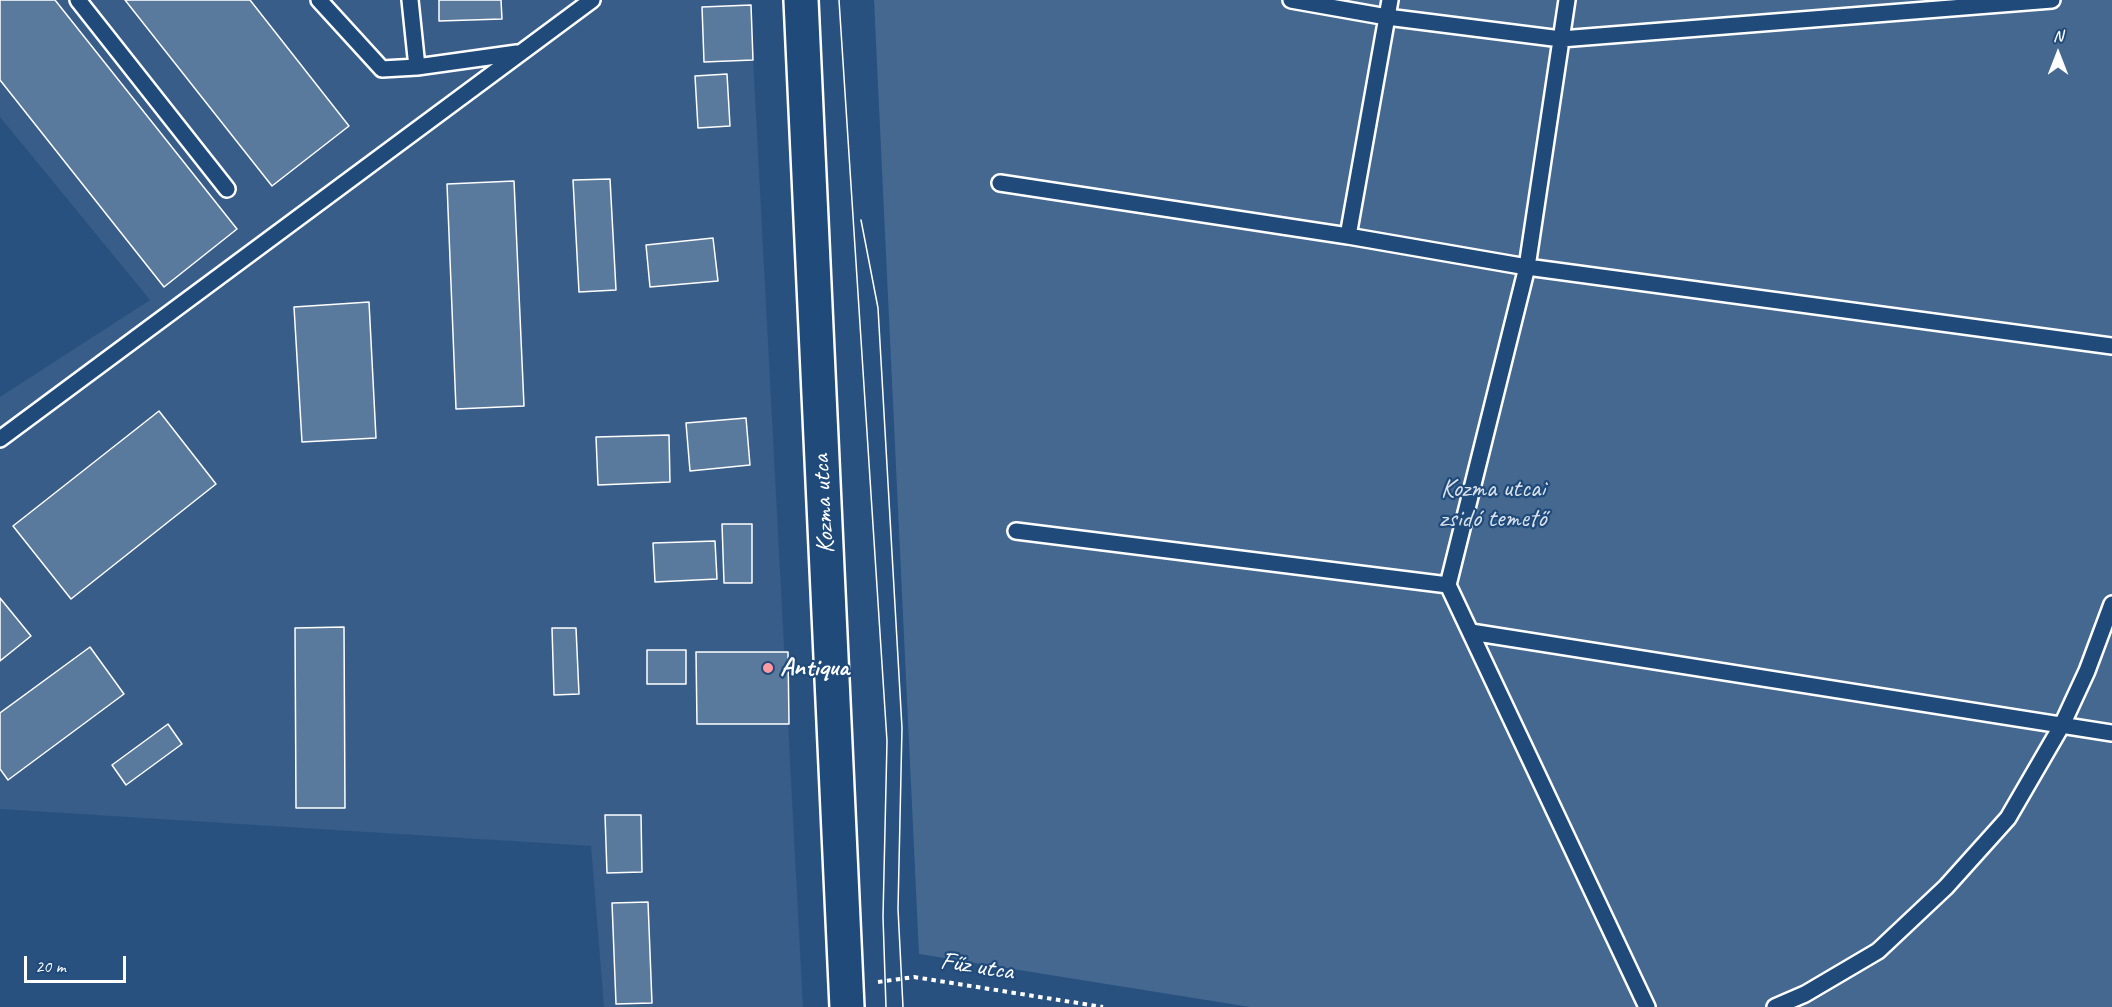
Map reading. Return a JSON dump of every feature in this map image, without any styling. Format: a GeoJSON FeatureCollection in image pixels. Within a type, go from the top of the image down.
{"type":"FeatureCollection","features":[{"type":"Feature","properties":{"kind":"street","name":"Kozma utca"},"geometry":{"type":"LineString","coordinates":[[801,0],[847,997]]}},
{"type":"Feature","properties":{"kind":"lane"},"geometry":{"type":"LineString","coordinates":[[78,0],[227,189]]}},
{"type":"Feature","properties":{"kind":"lane"},"geometry":{"type":"LineString","coordinates":[[319,0],[382,69],[417,67],[521,52]]}},
{"type":"Feature","properties":{"kind":"lane"},"geometry":{"type":"LineString","coordinates":[[410,0],[417,67]]}},
{"type":"Feature","properties":{"kind":"lane"},"geometry":{"type":"LineString","coordinates":[[0,439],[592,0]]}},
{"type":"Feature","properties":{"kind":"lane"},"geometry":{"type":"LineString","coordinates":[[1291,0],[1387,17],[1561,39],[2052,0]]}},
{"type":"Feature","properties":{"kind":"lane"},"geometry":{"type":"LineString","coordinates":[[1348,236],[1390,0]]}},
{"type":"Feature","properties":{"kind":"lane"},"geometry":{"type":"LineString","coordinates":[[1567,0],[1527,267],[1448,585],[1647,1007]]}},
{"type":"Feature","properties":{"kind":"lane"},"geometry":{"type":"LineString","coordinates":[[1000,183],[1348,236],[1527,267],[2112,346]]}},
{"type":"Feature","properties":{"kind":"lane"},"geometry":{"type":"LineString","coordinates":[[1016,531],[1448,585]]}},
{"type":"Feature","properties":{"kind":"lane"},"geometry":{"type":"LineString","coordinates":[[1775,1007],[1805,994],[1878,951],[1946,887],[2008,818],[2062,725],[2087,671],[2112,604]]}},
{"type":"Feature","properties":{"kind":"lane"},"geometry":{"type":"LineString","coordinates":[[1471,632],[2112,733]]}},
{"type":"Feature","properties":{"kind":"path","name":"Fűz utca"},"geometry":{"type":"LineString","coordinates":[[847,997],[914,977],[1103,1007]]}},
{"type":"Feature","properties":{"kind":"shaded area"},"geometry":{"type":"Polygon","coordinates":[[[0,0],[750,0],[803,1007],[604,1007],[591,846],[0,809],[0,397],[150,300],[0,117],[0,0]]]}},
{"type":"Feature","properties":{"kind":"green space","name":"Kozma utcai zsidó temető"},"geometry":{"type":"Polygon","coordinates":[[[874,0],[2112,0],[2112,1007],[1250,1007],[919,954],[874,0]]]}},
{"type":"Feature","properties":{"kind":"building"},"geometry":{"type":"Polygon","coordinates":[[[0,0],[55,0],[237,229],[164,287],[0,80],[0,0]]]}},
{"type":"Feature","properties":{"kind":"building"},"geometry":{"type":"Polygon","coordinates":[[[125,0],[250,0],[349,126],[272,186],[125,0]]]}},
{"type":"Feature","properties":{"kind":"building"},"geometry":{"type":"Polygon","coordinates":[[[439,0],[501,0],[502,19],[439,21],[439,0]]]}},
{"type":"Feature","properties":{"kind":"building"},"geometry":{"type":"Polygon","coordinates":[[[751,5],[753,60],[704,62],[702,7],[751,5]]]}},
{"type":"Feature","properties":{"kind":"building"},"geometry":{"type":"Polygon","coordinates":[[[727,74],[730,126],[698,128],[695,76],[727,74]]]}},
{"type":"Feature","properties":{"kind":"building"},"geometry":{"type":"Polygon","coordinates":[[[610,179],[616,290],[579,292],[573,180],[610,179]]]}},
{"type":"Feature","properties":{"kind":"building"},"geometry":{"type":"Polygon","coordinates":[[[514,181],[524,406],[456,409],[447,184],[514,181]]]}},
{"type":"Feature","properties":{"kind":"building"},"geometry":{"type":"Polygon","coordinates":[[[713,238],[718,281],[650,287],[646,245],[713,238]]]}},
{"type":"Feature","properties":{"kind":"building"},"geometry":{"type":"Polygon","coordinates":[[[369,302],[376,438],[302,442],[294,307],[369,302]]]}},
{"type":"Feature","properties":{"kind":"building"},"geometry":{"type":"Polygon","coordinates":[[[159,411],[216,484],[71,599],[13,526],[159,411]]]}},
{"type":"Feature","properties":{"kind":"building"},"geometry":{"type":"Polygon","coordinates":[[[746,418],[750,465],[690,471],[686,423],[746,418]]]}},
{"type":"Feature","properties":{"kind":"building"},"geometry":{"type":"Polygon","coordinates":[[[669,435],[670,482],[598,485],[596,437],[669,435]]]}},
{"type":"Feature","properties":{"kind":"building"},"geometry":{"type":"Polygon","coordinates":[[[722,524],[752,524],[752,583],[724,583],[722,524]]]}},
{"type":"Feature","properties":{"kind":"building"},"geometry":{"type":"Polygon","coordinates":[[[715,541],[717,579],[655,582],[653,543],[715,541]]]}},
{"type":"Feature","properties":{"kind":"building"},"geometry":{"type":"Polygon","coordinates":[[[0,598],[31,636],[0,661],[0,598]]]}},
{"type":"Feature","properties":{"kind":"building"},"geometry":{"type":"Polygon","coordinates":[[[344,627],[345,808],[296,808],[295,628],[344,627]]]}},
{"type":"Feature","properties":{"kind":"building"},"geometry":{"type":"Polygon","coordinates":[[[552,628],[576,628],[579,694],[554,695],[552,628]]]}},
{"type":"Feature","properties":{"kind":"building"},"geometry":{"type":"Polygon","coordinates":[[[90,647],[124,694],[8,780],[0,769],[0,713],[90,647]]]}},
{"type":"Feature","properties":{"kind":"building"},"geometry":{"type":"Polygon","coordinates":[[[647,650],[686,650],[686,684],[647,684],[647,650]]]}},
{"type":"Feature","properties":{"kind":"building"},"geometry":{"type":"Polygon","coordinates":[[[696,652],[788,652],[789,724],[697,724],[696,652]]]}},
{"type":"Feature","properties":{"kind":"building"},"geometry":{"type":"Polygon","coordinates":[[[168,724],[182,744],[126,785],[112,765],[168,724]]]}},
{"type":"Feature","properties":{"kind":"building"},"geometry":{"type":"Polygon","coordinates":[[[605,815],[641,815],[642,872],[607,873],[605,815]]]}},
{"type":"Feature","properties":{"kind":"building"},"geometry":{"type":"Polygon","coordinates":[[[648,902],[652,1003],[616,1004],[612,903],[648,902]]]}},
{"type":"Feature","properties":{"kind":"tram line"},"geometry":{"type":"LineString","coordinates":[[839,0],[887,741],[883,917],[886,1007]]}},
{"type":"Feature","properties":{"kind":"tram line"},"geometry":{"type":"LineString","coordinates":[[861,220],[878,308],[902,728],[898,909],[903,1007]]}},
{"type":"Feature","properties":{"kind":"place","name":"Antiqua"},"geometry":{"type":"Point","coordinates":[768,668]}}]}
